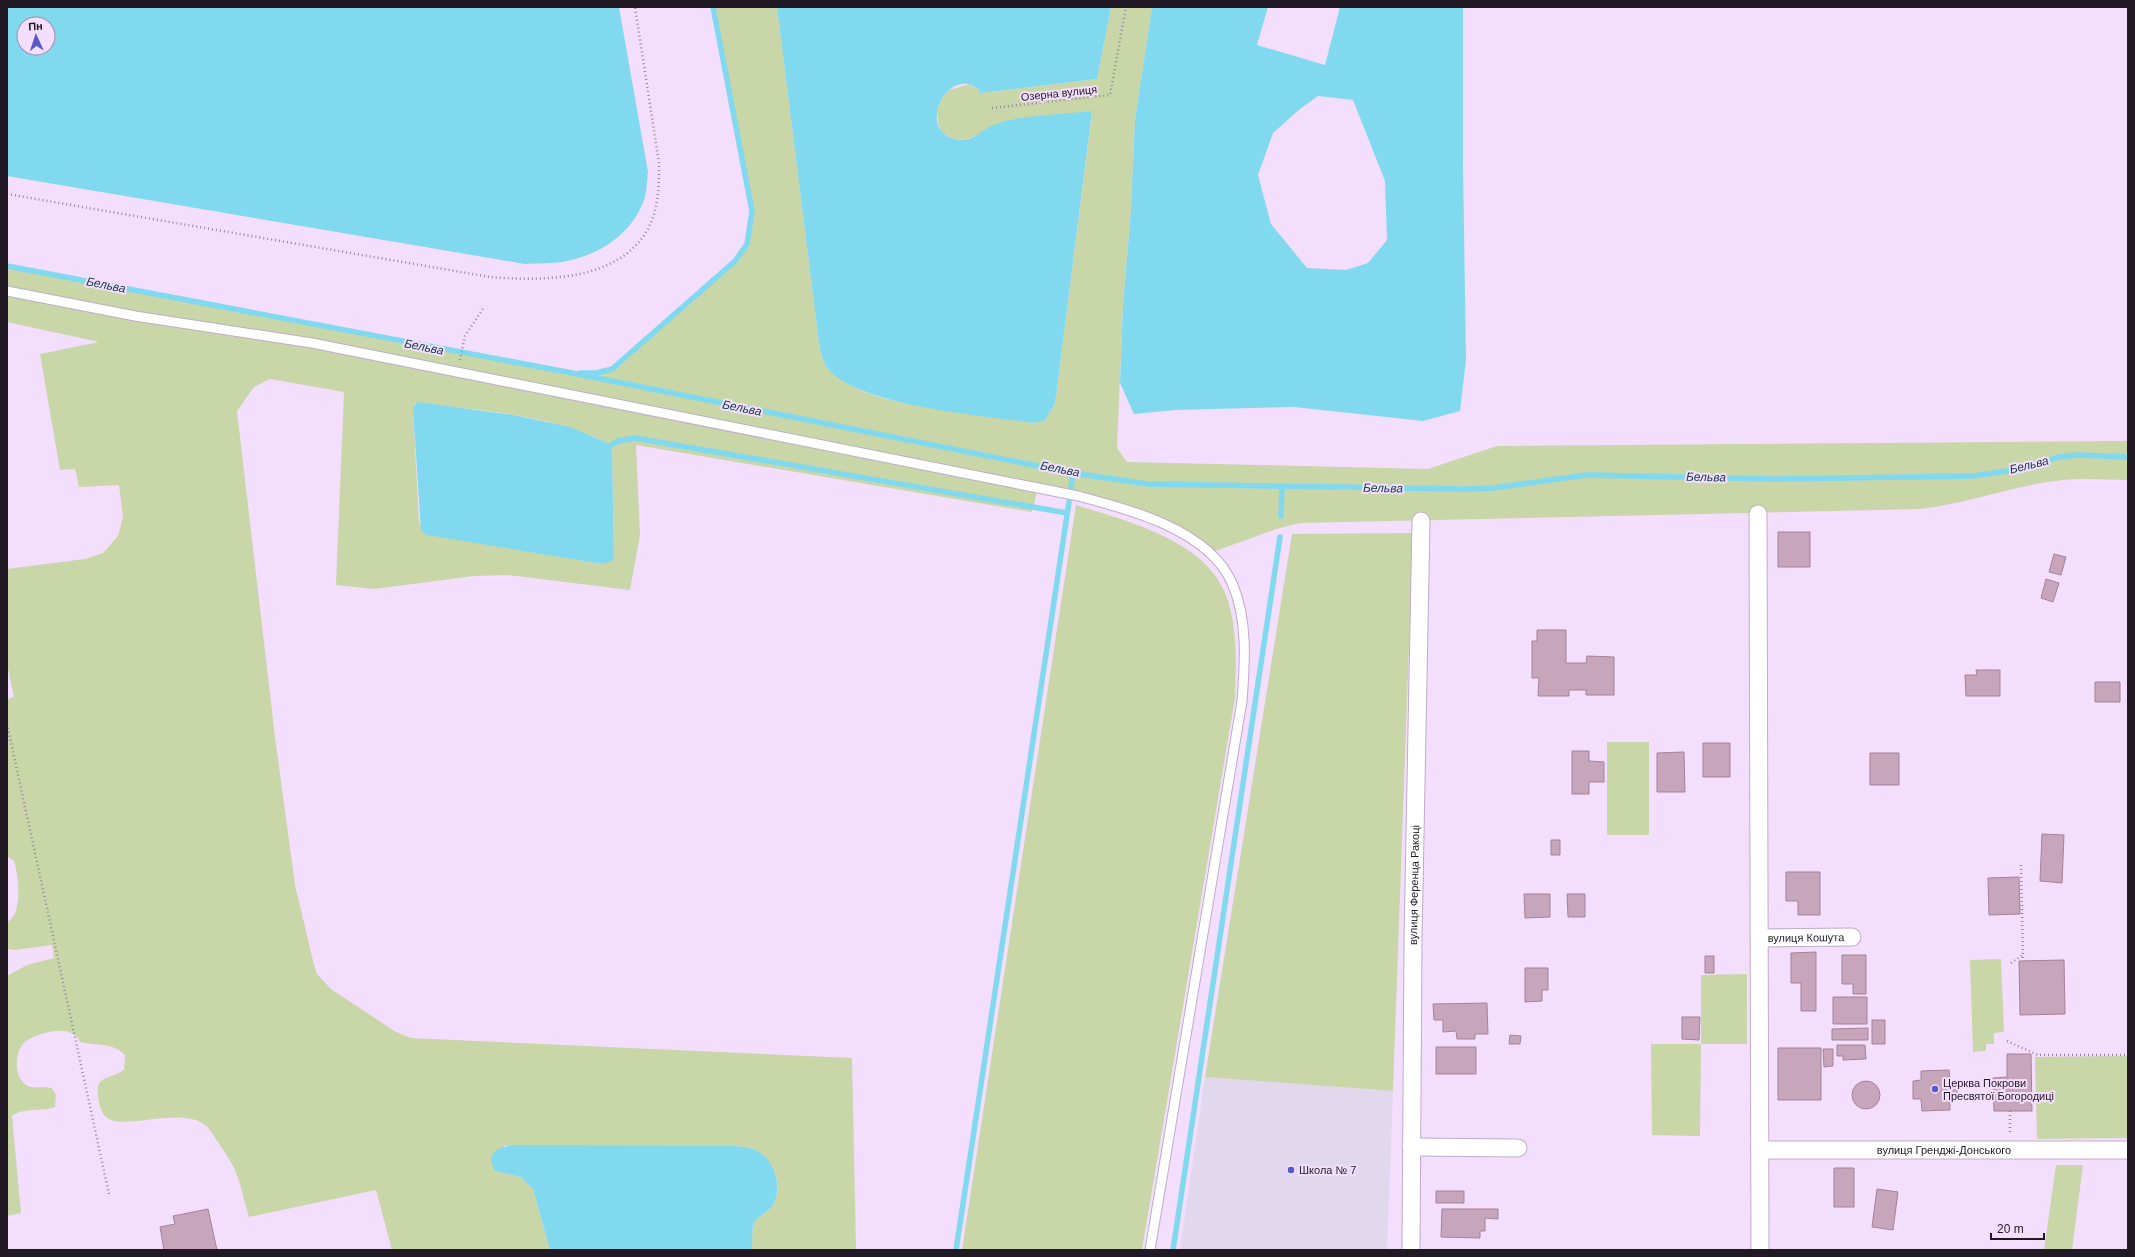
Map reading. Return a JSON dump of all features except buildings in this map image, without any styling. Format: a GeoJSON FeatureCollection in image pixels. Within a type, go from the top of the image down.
{"type":"FeatureCollection","features":[{"type":"Feature","properties":{"kind":"street"},"geometry":{"type":"LineString","coordinates":[[1758,514],[1761,938],[1760,1250]]}},
{"type":"Feature","properties":{"kind":"street","name":"вулиця Ференца Ракоці"},"geometry":{"type":"LineString","coordinates":[[1410,1250],[1421,521]]}},
{"type":"Feature","properties":{"kind":"street","name":"вулиця Кошута"},"geometry":{"type":"LineString","coordinates":[[1761,938],[1852,937]]}},
{"type":"Feature","properties":{"kind":"street"},"geometry":{"type":"LineString","coordinates":[[1411,1146],[1518,1148]]}},
{"type":"Feature","properties":{"kind":"street","name":"вулиця Гренджі-Донського"},"geometry":{"type":"LineString","coordinates":[[1760,1150],[2128,1150]]}},
{"type":"Feature","properties":{"kind":"lane"},"geometry":{"type":"LineString","coordinates":[[7,291],[135,316],[312,343],[1078,496],[1125,508],[1157,521],[1179,532],[1210,553],[1223,568],[1232,583],[1238,600],[1244,648],[1242,694],[1150,1250]]}},
{"type":"Feature","properties":{"kind":"path"},"geometry":{"type":"LineString","coordinates":[[7,194],[490,277],[524,280],[560,278],[587,271],[616,261],[634,248],[648,228],[655,210],[660,188],[659,163],[635,7]]}},
{"type":"Feature","properties":{"kind":"path","name":"Озерна вулиця"},"geometry":{"type":"LineString","coordinates":[[992,108],[1110,95],[1126,7]]}},
{"type":"Feature","properties":{"kind":"path"},"geometry":{"type":"LineString","coordinates":[[460,359],[463,342],[484,307]]}},
{"type":"Feature","properties":{"kind":"path"},"geometry":{"type":"LineString","coordinates":[[7,724],[109,1194]]}},
{"type":"Feature","properties":{"kind":"path"},"geometry":{"type":"LineString","coordinates":[[2021,865],[2023,961]]}},
{"type":"Feature","properties":{"kind":"path"},"geometry":{"type":"LineString","coordinates":[[2011,963],[2023,955]]}},
{"type":"Feature","properties":{"kind":"path"},"geometry":{"type":"LineString","coordinates":[[2007,1041],[2038,1055],[2128,1055]]}},
{"type":"Feature","properties":{"kind":"path"},"geometry":{"type":"LineString","coordinates":[[2010,1111],[2010,1139]]}},
{"type":"Feature","properties":{"kind":"shaded area","name":"Школа № 7"},"geometry":{"type":"Polygon","coordinates":[[[1205,1077],[1393,1091],[1387,1250],[1180,1250],[1205,1077]]]}},
{"type":"Feature","properties":{"kind":"green space"},"geometry":{"type":"Polygon","coordinates":[[[713,7],[777,7],[819,343],[823,358],[830,371],[843,381],[872,395],[903,403],[1033,423],[1044,421],[1055,404],[1092,112],[1009,120],[966,140],[954,139],[942,133],[938,123],[937,110],[942,98],[949,90],[969,84],[979,89],[980,93],[1097,79],[1111,7],[1152,7],[1135,120],[1131,210],[1123,306],[1117,448],[1127,462],[1428,469],[1497,446],[2128,441],[2128,480],[2079,479],[2045,482],[1937,507],[1919,509],[1300,523],[1276,529],[1210,553],[1157,521],[1038,488],[1032,512],[636,445],[640,535],[630,590],[508,575],[474,576],[374,589],[336,585],[344,392],[270,379],[254,387],[237,411],[275,737],[295,885],[317,974],[331,989],[396,1032],[411,1038],[852,1058],[856,1250],[752,1250],[753,1225],[757,1219],[774,1203],[778,1187],[777,1178],[770,1163],[765,1157],[751,1148],[735,1146],[504,1146],[495,1171],[521,1177],[533,1189],[550,1250],[392,1250],[376,1190],[249,1217],[241,1186],[231,1161],[207,1127],[202,1123],[191,1119],[166,1118],[126,1122],[115,1121],[107,1118],[100,1106],[98,1087],[100,1082],[103,1080],[124,1070],[125,1055],[110,1046],[80,1042],[76,1036],[63,1031],[55,1031],[31,1038],[21,1046],[17,1058],[18,1071],[23,1082],[31,1087],[52,1088],[56,1095],[55,1107],[17,1113],[12,1116],[21,1213],[7,1216],[7,976],[27,965],[54,958],[52,945],[15,950],[7,949],[7,922],[16,912],[18,904],[18,885],[14,861],[7,856],[7,699],[14,697],[7,664],[7,569],[85,559],[103,553],[118,536],[123,517],[119,485],[79,487],[75,469],[60,470],[40,354],[99,342],[7,322],[7,266],[567,372],[596,373],[612,369],[735,261],[746,244],[751,225],[752,211],[713,7]],[[415,403],[413,410],[419,521],[423,533],[602,564],[614,556],[612,452],[608,443],[585,433],[538,419],[489,411],[415,403]]]}},
{"type":"Feature","properties":{"kind":"green space"},"geometry":{"type":"Polygon","coordinates":[[[1076,505],[1118,518],[1162,535],[1183,547],[1201,560],[1216,576],[1226,595],[1233,620],[1236,672],[1235,698],[1142,1250],[962,1250],[1076,505]]]}},
{"type":"Feature","properties":{"kind":"green space"},"geometry":{"type":"Polygon","coordinates":[[[1413,533],[1393,1091],[1205,1077],[1292,534],[1413,533]]]}},
{"type":"Feature","properties":{"kind":"green space"},"geometry":{"type":"Polygon","coordinates":[[[1607,742],[1649,742],[1649,835],[1607,835],[1607,742]]]}},
{"type":"Feature","properties":{"kind":"green space"},"geometry":{"type":"Polygon","coordinates":[[[2001,959],[2004,1032],[1994,1033],[1994,1044],[1986,1044],[1986,1051],[1973,1052],[1970,960],[2001,959]]]}},
{"type":"Feature","properties":{"kind":"green space"},"geometry":{"type":"Polygon","coordinates":[[[1747,974],[1747,1044],[1701,1044],[1701,975],[1747,974]]]}},
{"type":"Feature","properties":{"kind":"green space"},"geometry":{"type":"Polygon","coordinates":[[[1651,1044],[1701,1044],[1700,1136],[1652,1135],[1651,1044]]]}},
{"type":"Feature","properties":{"kind":"green space"},"geometry":{"type":"Polygon","coordinates":[[[2128,1056],[2128,1138],[2037,1139],[2035,1057],[2128,1056]]]}},
{"type":"Feature","properties":{"kind":"green space"},"geometry":{"type":"Polygon","coordinates":[[[2056,1165],[2083,1165],[2072,1250],[2044,1250],[2056,1165]]]}},
{"type":"Feature","properties":{"kind":"water"},"geometry":{"type":"Polygon","coordinates":[[[7,7],[619,7],[648,172],[645,197],[633,222],[624,232],[602,248],[576,259],[557,263],[525,264],[7,176],[7,7]]]}},
{"type":"Feature","properties":{"kind":"water"},"geometry":{"type":"Polygon","coordinates":[[[777,7],[1111,7],[1097,79],[980,93],[979,89],[971,85],[961,84],[949,90],[944,95],[937,114],[938,126],[943,133],[951,138],[965,140],[974,137],[991,126],[1009,120],[1092,111],[1055,404],[1044,421],[1033,423],[985,417],[926,408],[896,401],[869,393],[847,383],[830,371],[826,365],[819,343],[777,7]]]}},
{"type":"Feature","properties":{"kind":"water"},"geometry":{"type":"Polygon","coordinates":[[[1152,7],[1268,7],[1257,45],[1325,65],[1340,7],[1463,7],[1463,162],[1466,360],[1460,411],[1423,421],[1294,407],[1175,410],[1134,414],[1120,383],[1123,306],[1131,210],[1135,120],[1152,7]],[[1318,96],[1300,109],[1273,133],[1258,175],[1271,224],[1307,268],[1346,270],[1368,263],[1387,240],[1385,181],[1353,100],[1318,96]]]}},
{"type":"Feature","properties":{"kind":"water"},"geometry":{"type":"Polygon","coordinates":[[[417,402],[514,415],[570,427],[608,443],[612,452],[614,556],[612,561],[602,564],[427,535],[421,531],[413,410],[413,407],[417,402]]]}},
{"type":"Feature","properties":{"kind":"water"},"geometry":{"type":"Polygon","coordinates":[[[518,1145],[735,1146],[754,1149],[765,1156],[773,1168],[777,1182],[776,1196],[772,1206],[757,1219],[753,1225],[752,1250],[550,1250],[533,1189],[521,1177],[495,1171],[492,1164],[493,1154],[500,1148],[518,1145]]]}},
{"type":"Feature","properties":{"kind":"waterway"},"geometry":{"type":"LineString","coordinates":[[580,373],[596,373],[612,369],[735,261],[747,244],[752,211],[713,7]]}},
{"type":"Feature","properties":{"kind":"waterway","name":"Бельва"},"geometry":{"type":"LineString","coordinates":[[7,266],[567,372],[1073,473],[1148,484],[1469,489],[1493,488],[1586,475],[1773,479],[1974,476],[2020,469],[2059,457],[2077,455],[2128,457]]}},
{"type":"Feature","properties":{"kind":"waterway"},"geometry":{"type":"LineString","coordinates":[[610,446],[618,441],[635,438],[1067,513]]}},
{"type":"Feature","properties":{"kind":"waterway"},"geometry":{"type":"LineString","coordinates":[[1071,488],[1073,473]]}},
{"type":"Feature","properties":{"kind":"waterway"},"geometry":{"type":"LineString","coordinates":[[1281,516],[1282,486]]}},
{"type":"Feature","properties":{"kind":"waterway"},"geometry":{"type":"LineString","coordinates":[[956,1250],[1069,502]]}},
{"type":"Feature","properties":{"kind":"waterway"},"geometry":{"type":"LineString","coordinates":[[1173,1250],[1280,537]]}},
{"type":"Feature","properties":{"kind":"place","name":"Церква Покрови Пресвятої Богородиці"},"geometry":{"type":"Point","coordinates":[1935,1089]}},
{"type":"Feature","properties":{"kind":"place","name":"Школа № 7"},"geometry":{"type":"Point","coordinates":[1291,1170]}}]}
